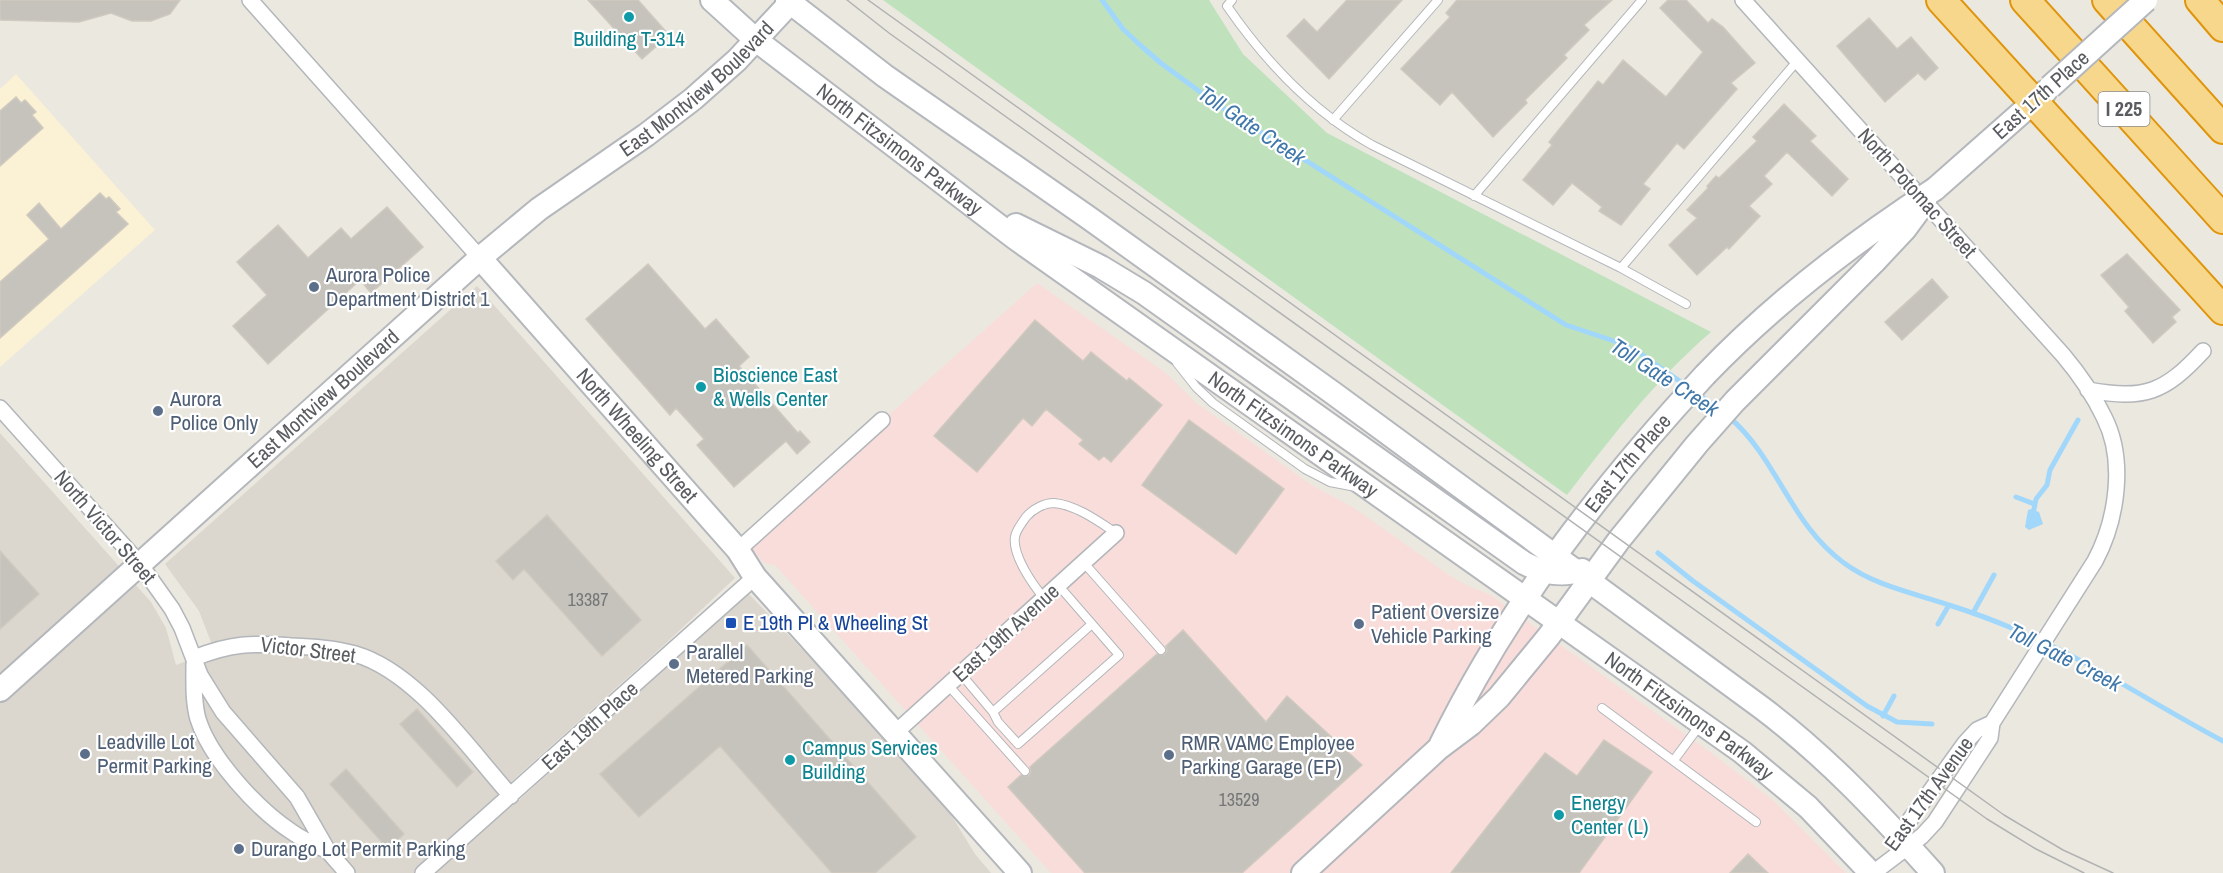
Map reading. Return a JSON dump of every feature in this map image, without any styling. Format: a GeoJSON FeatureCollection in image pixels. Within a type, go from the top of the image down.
{"type":"FeatureCollection","features":[{"type":"Feature","properties":{"kind":"highway"},"geometry":{"type":"LineString","coordinates":[[1941,0],[2042,94],[2223,316]]}},
{"type":"Feature","properties":{"kind":"highway","name":"I 225"},"geometry":{"type":"LineString","coordinates":[[2025,0],[2223,219]]}},
{"type":"Feature","properties":{"kind":"highway","name":"I 225"},"geometry":{"type":"LineString","coordinates":[[2107,0],[2223,129]]}},
{"type":"Feature","properties":{"kind":"highway"},"geometry":{"type":"LineString","coordinates":[[2200,0],[2223,27]]}},
{"type":"Feature","properties":{"kind":"highway"},"geometry":{"type":"LineString","coordinates":[[2194,279],[2223,310]]}},
{"type":"Feature","properties":{"kind":"main road","name":"North Fitzsimons Parkway"},"geometry":{"type":"LineString","coordinates":[[712,0],[756,40],[960,198],[1702,723],[1789,789],[1872,873]]}},
{"type":"Feature","properties":{"kind":"main road","name":"East 17th Place"},"geometry":{"type":"LineString","coordinates":[[1439,748],[1475,679],[1549,564],[1584,515],[1685,396],[1742,339],[1849,248],[1935,189],[2146,0]]}},
{"type":"Feature","properties":{"kind":"main road","name":"East Montview Boulevard"},"geometry":{"type":"LineString","coordinates":[[0,690],[480,258],[539,210],[693,99],[756,40],[789,1]]}},
{"type":"Feature","properties":{"kind":"main road"},"geometry":{"type":"LineString","coordinates":[[789,1],[885,76],[1089,218],[1313,379],[1549,564],[1581,577],[1798,735],[1850,782],[1933,873]]}},
{"type":"Feature","properties":{"kind":"main road","name":"East 17th Place"},"geometry":{"type":"LineString","coordinates":[[1302,873],[1439,748],[1471,724],[1500,697],[1559,621],[1581,577],[1604,560],[1678,466],[1735,401],[1875,261],[1905,229],[1935,189]]}},
{"type":"Feature","properties":{"kind":"main road"},"geometry":{"type":"LineString","coordinates":[[960,198],[1101,267],[1135,287],[1524,562],[1549,564]]}},
{"type":"Feature","properties":{"kind":"main road","name":"North Wheeling Street"},"geometry":{"type":"LineString","coordinates":[[480,258],[738,550],[755,577],[1020,873]]}},
{"type":"Feature","properties":{"kind":"street","name":"North Wheeling Street"},"geometry":{"type":"LineString","coordinates":[[250,0],[480,258]]}},
{"type":"Feature","properties":{"kind":"street","name":"North Potomac Street"},"geometry":{"type":"LineString","coordinates":[[1743,0],[2058,350],[2088,390]]}},
{"type":"Feature","properties":{"kind":"street"},"geometry":{"type":"LineString","coordinates":[[2088,390],[2109,394],[2152,392],[2176,378],[2203,351]]}},
{"type":"Feature","properties":{"kind":"street","name":"East 17th Avenue"},"geometry":{"type":"LineString","coordinates":[[1872,873],[1903,840],[1922,836],[1935,822],[1990,738],[1992,723],[2095,561],[2108,534],[2116,490],[2116,466],[2108,426],[2088,390]]}},
{"type":"Feature","properties":{"kind":"street","name":"North Victor Street"},"geometry":{"type":"LineString","coordinates":[[0,408],[140,564],[172,609],[206,686],[223,712],[297,797],[328,851],[347,873]]}},
{"type":"Feature","properties":{"kind":"street"},"geometry":{"type":"LineString","coordinates":[[738,550],[882,420]]}},
{"type":"Feature","properties":{"kind":"street","name":"East 19th Avenue"},"geometry":{"type":"LineString","coordinates":[[895,733],[1116,533]]}},
{"type":"Feature","properties":{"kind":"street","name":"East 19th Place"},"geometry":{"type":"LineString","coordinates":[[423,873],[755,577]]}},
{"type":"Feature","properties":{"kind":"street","name":"Victor Street"},"geometry":{"type":"LineString","coordinates":[[194,658],[224,647],[249,643],[332,649],[367,658],[387,667],[411,684],[511,796]]}},
{"type":"Feature","properties":{"kind":"street","name":"North Victor Street"},"geometry":{"type":"LineString","coordinates":[[194,658],[197,717],[212,750],[236,780],[273,817],[290,831],[328,851]]}},
{"type":"Feature","properties":{"kind":"lane"},"geometry":{"type":"LineString","coordinates":[[1232,0],[1227,6],[1263,54],[1299,91],[1333,120],[1372,145],[1620,268],[1686,304]]}},
{"type":"Feature","properties":{"kind":"lane"},"geometry":{"type":"LineString","coordinates":[[1333,120],[1438,0]]}},
{"type":"Feature","properties":{"kind":"lane"},"geometry":{"type":"LineString","coordinates":[[1474,196],[1642,0]]}},
{"type":"Feature","properties":{"kind":"lane"},"geometry":{"type":"LineString","coordinates":[[1620,268],[1798,60]]}},
{"type":"Feature","properties":{"kind":"lane"},"geometry":{"type":"LineString","coordinates":[[1044,598],[1029,579],[1019,558],[1014,538],[1029,514],[1044,504],[1056,503],[1079,511],[1116,533]]}},
{"type":"Feature","properties":{"kind":"lane"},"geometry":{"type":"LineString","coordinates":[[1084,563],[1161,650]]}},
{"type":"Feature","properties":{"kind":"lane"},"geometry":{"type":"LineString","coordinates":[[960,674],[1018,744],[1119,655],[1059,586]]}},
{"type":"Feature","properties":{"kind":"lane"},"geometry":{"type":"LineString","coordinates":[[993,712],[1092,624]]}},
{"type":"Feature","properties":{"kind":"lane"},"geometry":{"type":"LineString","coordinates":[[948,685],[1025,771]]}},
{"type":"Feature","properties":{"kind":"lane"},"geometry":{"type":"LineString","coordinates":[[1602,708],[1756,822]]}},
{"type":"Feature","properties":{"kind":"lane"},"geometry":{"type":"LineString","coordinates":[[1674,760],[1702,723]]}},
{"type":"Feature","properties":{"kind":"shaded area"},"geometry":{"type":"Polygon","coordinates":[[[16,74],[155,230],[0,367],[0,89],[16,74]]]}},
{"type":"Feature","properties":{"kind":"shaded area"},"geometry":{"type":"Polygon","coordinates":[[[1037,283],[1166,373],[1195,402],[1310,484],[1354,508],[1452,577],[1489,594],[1710,752],[1774,801],[1846,873],[1051,873],[775,565],[764,563],[746,542],[1037,283]]]}},
{"type":"Feature","properties":{"kind":"shaded area"},"geometry":{"type":"Polygon","coordinates":[[[477,286],[735,578],[664,645],[504,788],[517,802],[748,593],[934,787],[975,854],[991,873],[0,873],[0,433],[151,602],[166,628],[176,665],[214,650],[199,611],[165,564],[477,286]]]}},
{"type":"Feature","properties":{"kind":"green space"},"geometry":{"type":"Polygon","coordinates":[[[883,0],[1209,0],[1243,54],[1327,133],[1711,332],[1653,389],[1567,495],[883,0]]]}},
{"type":"Feature","properties":{"kind":"water"},"geometry":{"type":"Polygon","coordinates":[[[2035,508],[2043,524],[2029,530],[2025,527],[2028,510],[2035,508]]]}},
{"type":"Feature","properties":{"kind":"building"},"geometry":{"type":"Polygon","coordinates":[[[0,0],[180,0],[170,14],[151,21],[132,21],[111,13],[79,22],[0,20],[0,0]]]}},
{"type":"Feature","properties":{"kind":"building","name":"Building T-314"},"geometry":{"type":"Polygon","coordinates":[[[588,0],[638,0],[669,35],[642,59],[588,0]]]}},
{"type":"Feature","properties":{"kind":"building"},"geometry":{"type":"Polygon","coordinates":[[[1347,0],[1402,0],[1329,79],[1287,36],[1304,19],[1317,32],[1347,0]]]}},
{"type":"Feature","properties":{"kind":"building"},"geometry":{"type":"Polygon","coordinates":[[[1457,0],[1612,0],[1584,25],[1589,30],[1564,55],[1567,58],[1525,100],[1527,103],[1493,137],[1452,92],[1440,105],[1401,69],[1450,17],[1446,13],[1457,0]]]}},
{"type":"Feature","properties":{"kind":"building"},"geometry":{"type":"Polygon","coordinates":[[[1668,0],[1686,0],[1708,23],[1712,19],[1723,27],[1755,63],[1731,83],[1737,89],[1684,149],[1677,143],[1643,184],[1650,189],[1621,225],[1599,211],[1602,207],[1572,183],[1553,205],[1523,180],[1552,145],[1549,142],[1598,81],[1603,85],[1623,60],[1666,97],[1703,52],[1660,8],[1668,0]]]}},
{"type":"Feature","properties":{"kind":"building"},"geometry":{"type":"Polygon","coordinates":[[[1869,18],[1897,49],[1911,37],[1938,68],[1925,80],[1918,73],[1885,102],[1837,46],[1869,18]]]}},
{"type":"Feature","properties":{"kind":"building"},"geometry":{"type":"Polygon","coordinates":[[[16,97],[21,103],[25,100],[36,112],[32,115],[43,128],[0,166],[0,111],[16,97]]]}},
{"type":"Feature","properties":{"kind":"building"},"geometry":{"type":"Polygon","coordinates":[[[1784,104],[1816,136],[1810,141],[1848,179],[1832,196],[1787,152],[1764,176],[1772,184],[1749,206],[1760,216],[1729,249],[1727,247],[1697,275],[1669,245],[1697,218],[1687,210],[1716,176],[1719,178],[1757,141],[1753,137],[1784,104]]]}},
{"type":"Feature","properties":{"kind":"building"},"geometry":{"type":"Polygon","coordinates":[[[100,193],[106,199],[109,197],[120,209],[116,212],[128,224],[0,338],[0,282],[49,239],[27,215],[39,203],[61,229],[100,193]]]}},
{"type":"Feature","properties":{"kind":"building","name":"Aurora Police Department District 1"},"geometry":{"type":"Polygon","coordinates":[[[387,207],[423,247],[371,293],[360,280],[268,364],[233,326],[267,295],[237,262],[278,225],[308,258],[341,228],[351,239],[387,207]]]}},
{"type":"Feature","properties":{"kind":"building"},"geometry":{"type":"Polygon","coordinates":[[[2127,254],[2180,310],[2172,317],[2176,322],[2153,343],[2125,311],[2129,307],[2101,275],[2127,254]]]}},
{"type":"Feature","properties":{"kind":"building","name":"Bioscience East & Wells Center"},"geometry":{"type":"Polygon","coordinates":[[[648,264],[705,329],[716,319],[749,357],[739,366],[798,433],[800,431],[810,442],[797,454],[786,441],[734,487],[697,445],[704,439],[676,408],[670,415],[586,319],[648,264]]]}},
{"type":"Feature","properties":{"kind":"building"},"geometry":{"type":"Polygon","coordinates":[[[1932,279],[1948,297],[1902,340],[1885,322],[1932,279]]]}},
{"type":"Feature","properties":{"kind":"building"},"geometry":{"type":"Polygon","coordinates":[[[1035,320],[1083,361],[1091,352],[1127,381],[1129,378],[1162,405],[1111,462],[1104,456],[1099,460],[1079,444],[1083,440],[1046,409],[1032,426],[1023,418],[977,472],[934,436],[1035,320]]]}},
{"type":"Feature","properties":{"kind":"building"},"geometry":{"type":"Polygon","coordinates":[[[1189,420],[1284,489],[1236,554],[1142,485],[1189,420]]]}},
{"type":"Feature","properties":{"kind":"building"},"geometry":{"type":"Polygon","coordinates":[[[547,515],[641,620],[602,656],[524,569],[513,580],[496,561],[547,515]]]}},
{"type":"Feature","properties":{"kind":"building"},"geometry":{"type":"Polygon","coordinates":[[[0,551],[39,594],[0,629],[0,551]]]}},
{"type":"Feature","properties":{"kind":"building","name":"RMR VAMC Employee Parking Garage (EP)"},"geometry":{"type":"Polygon","coordinates":[[[1183,630],[1266,722],[1287,696],[1362,765],[1242,873],[1085,873],[1008,787],[1021,775],[1029,776],[1030,767],[1157,654],[1164,655],[1167,651],[1166,646],[1183,630]]]}},
{"type":"Feature","properties":{"kind":"building","name":"Campus Services Building"},"geometry":{"type":"Polygon","coordinates":[[[747,645],[916,837],[875,873],[832,873],[720,746],[639,817],[600,774],[747,645]]]}},
{"type":"Feature","properties":{"kind":"building"},"geometry":{"type":"Polygon","coordinates":[[[417,709],[473,772],[457,787],[400,724],[417,709]]]}},
{"type":"Feature","properties":{"kind":"building","name":"Energy Center (L)"},"geometry":{"type":"Polygon","coordinates":[[[1604,740],[1652,772],[1579,873],[1451,873],[1545,753],[1577,776],[1604,740]]]}},
{"type":"Feature","properties":{"kind":"building"},"geometry":{"type":"Polygon","coordinates":[[[346,769],[404,834],[388,849],[330,784],[346,769]]]}},
{"type":"Feature","properties":{"kind":"building"},"geometry":{"type":"Polygon","coordinates":[[[1748,854],[1768,873],[1730,873],[1748,854]]]}},
{"type":"Feature","properties":{"kind":"waterway","name":"Toll Gate Creek"},"geometry":{"type":"LineString","coordinates":[[1102,0],[1123,29],[1140,45],[1218,105],[1566,325],[1620,343],[1638,352],[1688,387]]}},
{"type":"Feature","properties":{"kind":"waterway","name":"Toll Gate Creek"},"geometry":{"type":"LineString","coordinates":[[1696,392],[1719,410]]}},
{"type":"Feature","properties":{"kind":"waterway","name":"Toll Gate Creek"},"geometry":{"type":"LineString","coordinates":[[1729,417],[1760,452],[1810,530],[1826,547],[1856,571],[1895,588],[1982,616],[2041,641],[2094,668],[2223,741]]}},
{"type":"Feature","properties":{"kind":"waterway"},"geometry":{"type":"LineString","coordinates":[[2033,514],[2036,499],[2047,485],[2050,470],[2078,420]]}},
{"type":"Feature","properties":{"kind":"waterway"},"geometry":{"type":"LineString","coordinates":[[2016,497],[2034,504]]}},
{"type":"Feature","properties":{"kind":"waterway"},"geometry":{"type":"LineString","coordinates":[[1658,553],[1693,581],[1867,706],[1897,722],[1932,724]]}},
{"type":"Feature","properties":{"kind":"waterway"},"geometry":{"type":"LineString","coordinates":[[1973,613],[1994,575]]}},
{"type":"Feature","properties":{"kind":"waterway"},"geometry":{"type":"LineString","coordinates":[[1938,624],[1949,605]]}},
{"type":"Feature","properties":{"kind":"waterway"},"geometry":{"type":"LineString","coordinates":[[1883,716],[1894,696]]}},
{"type":"Feature","properties":{"kind":"tram line"},"geometry":{"type":"LineString","coordinates":[[847,0],[889,33],[1987,819],[2036,849],[2084,873]]}},
{"type":"Feature","properties":{"kind":"tram line"},"geometry":{"type":"LineString","coordinates":[[868,0],[2004,815],[2063,850],[2113,873]]}},
{"type":"Feature","properties":{"kind":"place","name":"Building T-314"},"geometry":{"type":"Point","coordinates":[629,17]}},
{"type":"Feature","properties":{"kind":"place","name":"Aurora Police Department District 1"},"geometry":{"type":"Point","coordinates":[314,287]}},
{"type":"Feature","properties":{"kind":"place","name":"Bioscience East & Wells Center"},"geometry":{"type":"Point","coordinates":[701,387]}},
{"type":"Feature","properties":{"kind":"place","name":"Aurora Police Only"},"geometry":{"type":"Point","coordinates":[158,411]}},
{"type":"Feature","properties":{"kind":"place","name":"E 19th Pl & Wheeling St"},"geometry":{"type":"Point","coordinates":[731,623]}},
{"type":"Feature","properties":{"kind":"place","name":"Patient Oversize Vehicle Parking"},"geometry":{"type":"Point","coordinates":[1359,624]}},
{"type":"Feature","properties":{"kind":"place","name":"Parallel Metered Parking"},"geometry":{"type":"Point","coordinates":[674,664]}},
{"type":"Feature","properties":{"kind":"place","name":"Leadville Lot Permit Parking"},"geometry":{"type":"Point","coordinates":[85,754]}},
{"type":"Feature","properties":{"kind":"place","name":"RMR VAMC Employee Parking Garage (EP)"},"geometry":{"type":"Point","coordinates":[1169,755]}},
{"type":"Feature","properties":{"kind":"place","name":"Campus Services Building"},"geometry":{"type":"Point","coordinates":[790,760]}},
{"type":"Feature","properties":{"kind":"place","name":"Energy Center (L)"},"geometry":{"type":"Point","coordinates":[1559,815]}},
{"type":"Feature","properties":{"kind":"place","name":"Durango Lot Permit Parking"},"geometry":{"type":"Point","coordinates":[239,849]}}]}
